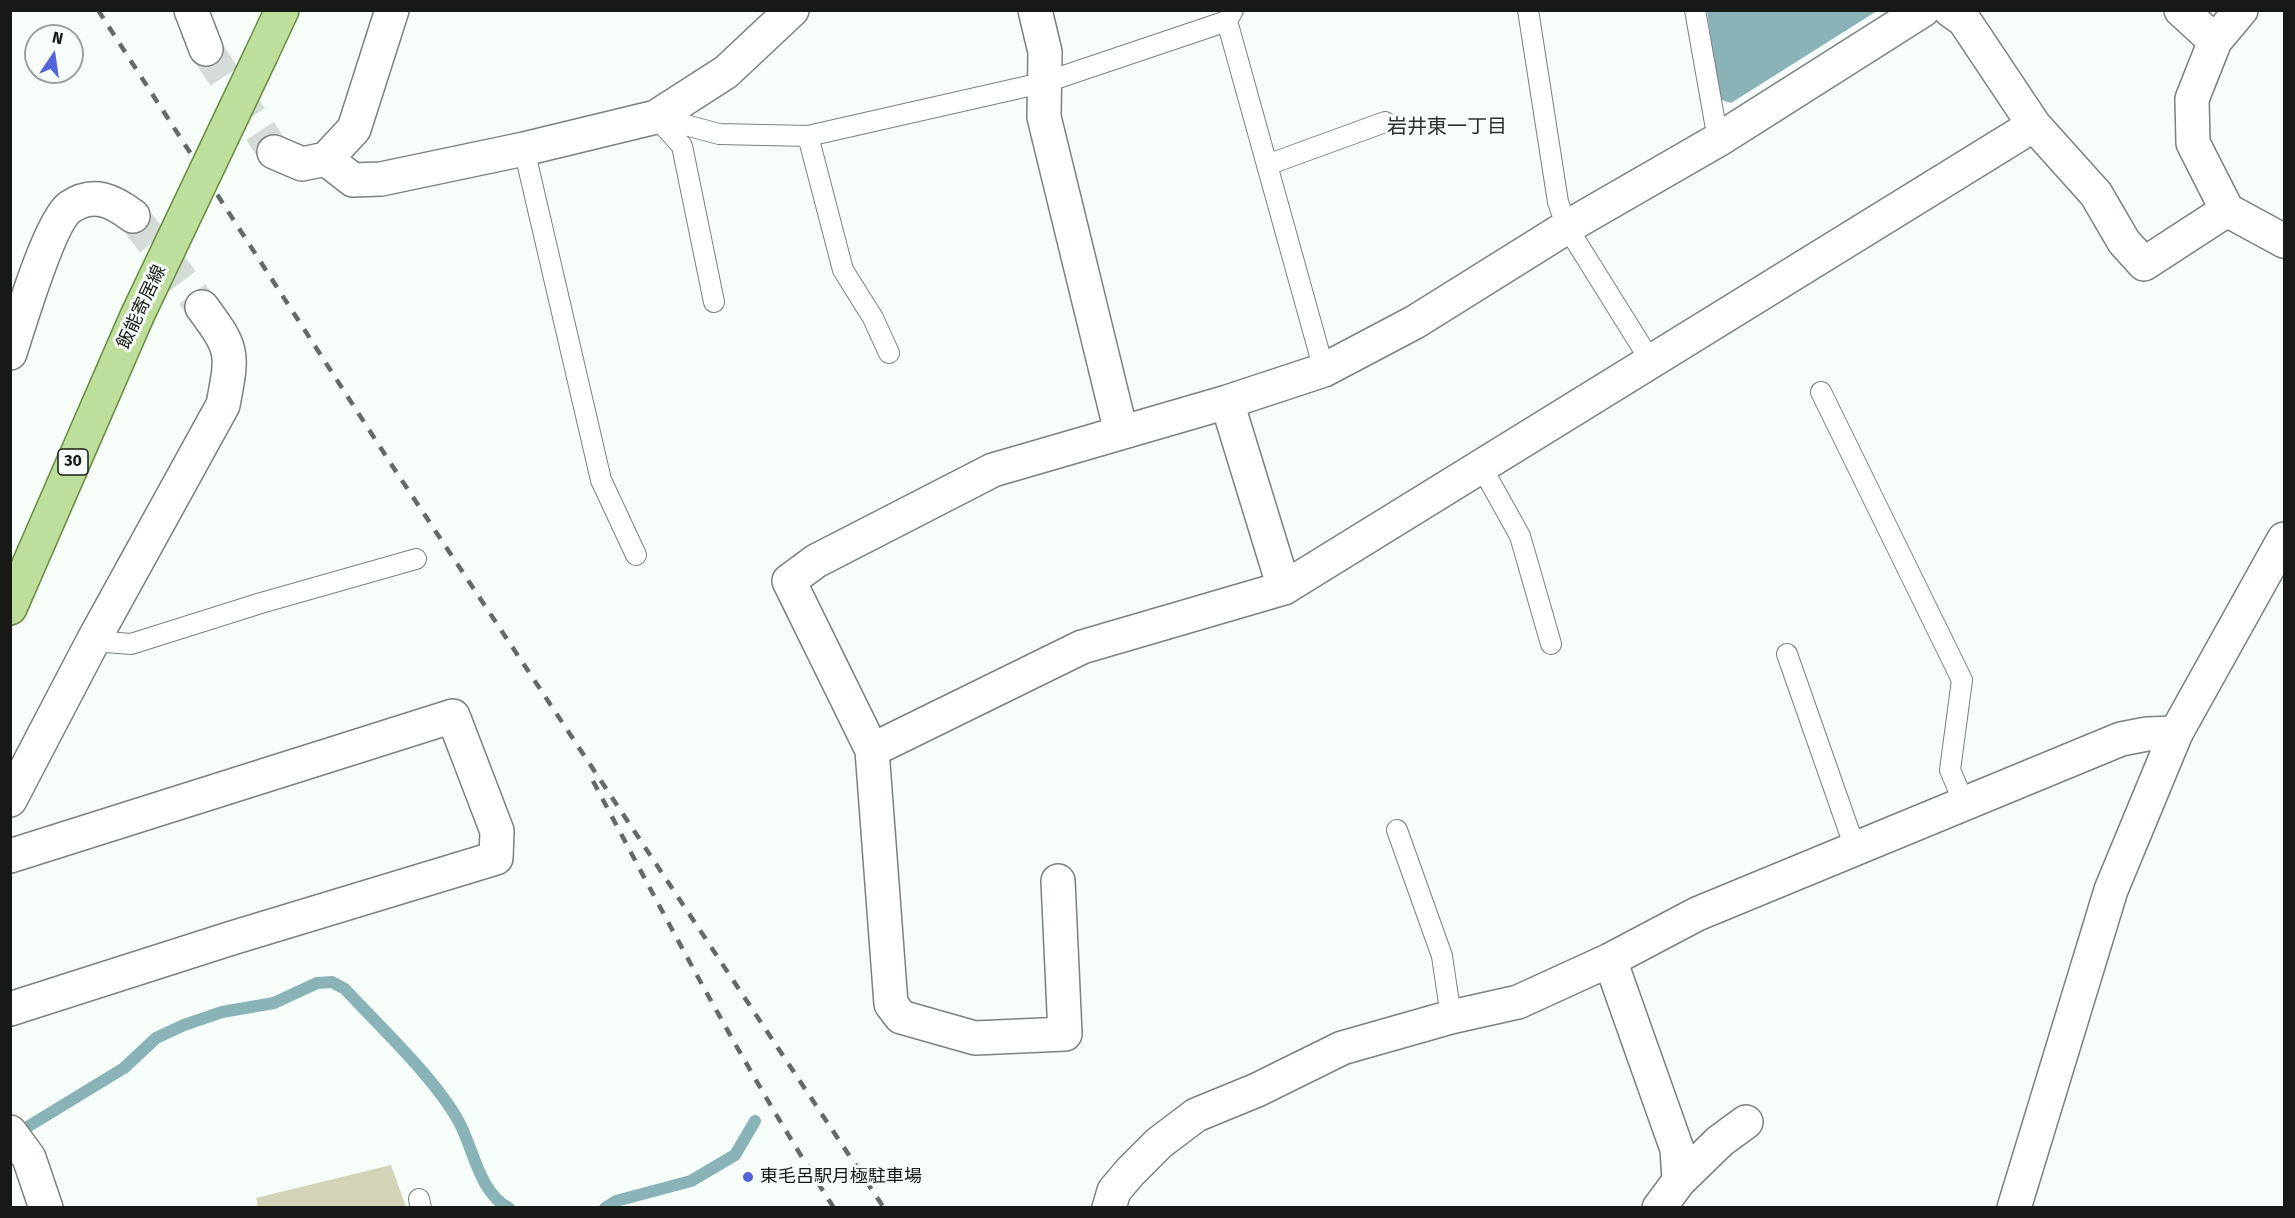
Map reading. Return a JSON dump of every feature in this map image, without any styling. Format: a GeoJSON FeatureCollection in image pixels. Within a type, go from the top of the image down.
{"type":"FeatureCollection","features":[{"type":"Feature","properties":{"kind":"main road","name":"飯能寄居線"},"geometry":{"type":"LineString","coordinates":[[10,608],[137,316],[282,10]]}},
{"type":"Feature","properties":{"kind":"street"},"geometry":{"type":"LineString","coordinates":[[191,10],[206,49]]}},
{"type":"Feature","properties":{"kind":"street"},"geometry":{"type":"LineString","coordinates":[[274,152],[302,164],[326,159],[354,129],[392,10]]}},
{"type":"Feature","properties":{"kind":"street"},"geometry":{"type":"LineString","coordinates":[[326,159],[353,180],[381,179],[524,149],[656,117],[726,72],[792,10]]}},
{"type":"Feature","properties":{"kind":"street"},"geometry":{"type":"LineString","coordinates":[[1035,10],[1045,52],[1044,117],[1121,432]]}},
{"type":"Feature","properties":{"kind":"street"},"geometry":{"type":"LineString","coordinates":[[1058,881],[1065,1034],[975,1038],[901,1017],[891,1004],[872,750],[789,581],[816,561],[993,470],[1227,402],[1324,370],[1415,322],[1567,227],[1718,140],[1923,10]]}},
{"type":"Feature","properties":{"kind":"street"},"geometry":{"type":"LineString","coordinates":[[1950,10],[1964,20],[2034,125],[2096,194],[2124,242],[2144,264],[2227,210]]}},
{"type":"Feature","properties":{"kind":"street"},"geometry":{"type":"LineString","coordinates":[[2181,10],[2215,41]]}},
{"type":"Feature","properties":{"kind":"street"},"geometry":{"type":"LineString","coordinates":[[2241,10],[2215,41],[2192,99],[2193,143],[2227,210],[2284,241]]}},
{"type":"Feature","properties":{"kind":"street"},"geometry":{"type":"LineString","coordinates":[[872,750],[1083,647],[1284,588],[1480,464],[2034,125]]}},
{"type":"Feature","properties":{"kind":"street"},"geometry":{"type":"LineString","coordinates":[[10,352],[55,227],[69,208],[93,198],[114,202],[133,216]]}},
{"type":"Feature","properties":{"kind":"street"},"geometry":{"type":"LineString","coordinates":[[10,800],[93,641],[223,405],[230,366],[227,341],[202,307]]}},
{"type":"Feature","properties":{"kind":"street"},"geometry":{"type":"LineString","coordinates":[[1227,402],[1284,588]]}},
{"type":"Feature","properties":{"kind":"street"},"geometry":{"type":"LineString","coordinates":[[2014,1208],[2111,891],[2176,733],[2284,539]]}},
{"type":"Feature","properties":{"kind":"street"},"geometry":{"type":"LineString","coordinates":[[10,856],[453,716],[497,831],[496,858],[232,938],[10,1009]]}},
{"type":"Feature","properties":{"kind":"street"},"geometry":{"type":"LineString","coordinates":[[1109,1208],[1114,1191],[1130,1172],[1159,1143],[1196,1115],[1257,1090],[1342,1048],[1450,1017],[1518,1002],[1610,960],[1697,914],[1964,803],[2121,739],[2147,734],[2176,733]]}},
{"type":"Feature","properties":{"kind":"street"},"geometry":{"type":"LineString","coordinates":[[1610,960],[1677,1149],[1679,1181]]}},
{"type":"Feature","properties":{"kind":"street"},"geometry":{"type":"LineString","coordinates":[[1659,1208],[1679,1181],[1720,1141],[1746,1122]]}},
{"type":"Feature","properties":{"kind":"street"},"geometry":{"type":"LineString","coordinates":[[10,1132],[29,1158],[46,1208]]}},
{"type":"Feature","properties":{"kind":"lane"},"geometry":{"type":"LineString","coordinates":[[1528,10],[1558,202],[1567,227],[1650,360]]}},
{"type":"Feature","properties":{"kind":"lane"},"geometry":{"type":"LineString","coordinates":[[1695,10],[1718,140]]}},
{"type":"Feature","properties":{"kind":"lane"},"geometry":{"type":"LineString","coordinates":[[656,117],[719,134],[808,136],[1046,82],[1230,16],[1267,165],[1324,370]]}},
{"type":"Feature","properties":{"kind":"lane"},"geometry":{"type":"LineString","coordinates":[[656,117],[682,146],[714,302]]}},
{"type":"Feature","properties":{"kind":"lane"},"geometry":{"type":"LineString","coordinates":[[1267,165],[1385,122]]}},
{"type":"Feature","properties":{"kind":"lane"},"geometry":{"type":"LineString","coordinates":[[808,136],[843,270],[873,318],[889,352]]}},
{"type":"Feature","properties":{"kind":"lane"},"geometry":{"type":"LineString","coordinates":[[524,149],[601,480],[636,555]]}},
{"type":"Feature","properties":{"kind":"lane"},"geometry":{"type":"LineString","coordinates":[[1821,392],[1962,680],[1950,770],[1964,803]]}},
{"type":"Feature","properties":{"kind":"lane"},"geometry":{"type":"LineString","coordinates":[[1480,464],[1520,536],[1551,644]]}},
{"type":"Feature","properties":{"kind":"lane"},"geometry":{"type":"LineString","coordinates":[[93,641],[130,644],[261,603],[416,559]]}},
{"type":"Feature","properties":{"kind":"lane"},"geometry":{"type":"LineString","coordinates":[[1787,654],[1855,848]]}},
{"type":"Feature","properties":{"kind":"lane"},"geometry":{"type":"LineString","coordinates":[[1397,830],[1442,956],[1450,1017]]}},
{"type":"Feature","properties":{"kind":"green space"},"geometry":{"type":"Polygon","coordinates":[[[391,1165],[406,1207],[258,1207],[256,1198],[391,1165]]]}},
{"type":"Feature","properties":{"kind":"water"},"geometry":{"type":"Polygon","coordinates":[[[1707,11],[1877,11],[1731,103],[1719,99],[1707,11]]]}},
{"type":"Feature","properties":{"kind":"waterway"},"geometry":{"type":"LineString","coordinates":[[29,1126],[124,1068],[156,1038],[184,1025],[222,1012],[274,1003],[317,983],[332,982],[345,989],[436,1088],[459,1122],[490,1192],[509,1208]]}},
{"type":"Feature","properties":{"kind":"waterway"},"geometry":{"type":"LineString","coordinates":[[605,1208],[616,1201],[691,1181],[735,1155],[755,1121]]}},
{"type":"Feature","properties":{"kind":"tunnel"},"geometry":{"type":"LineString","coordinates":[[206,49],[274,152]]}},
{"type":"Feature","properties":{"kind":"tunnel"},"geometry":{"type":"LineString","coordinates":[[133,216],[202,307]]}},
{"type":"Feature","properties":{"kind":"railway"},"geometry":{"type":"LineString","coordinates":[[98,10],[395,470],[884,1208]]}},
{"type":"Feature","properties":{"kind":"railway"},"geometry":{"type":"LineString","coordinates":[[593,781],[739,1050],[834,1208]]}},
{"type":"Feature","properties":{"kind":"place","name":"東毛呂駅月極駐車場"},"geometry":{"type":"Point","coordinates":[748,1177]}},
{"type":"Feature","properties":{"kind":"district","name":"岩井東一丁目"},"geometry":{"type":"Point","coordinates":[1447,127]}}]}
